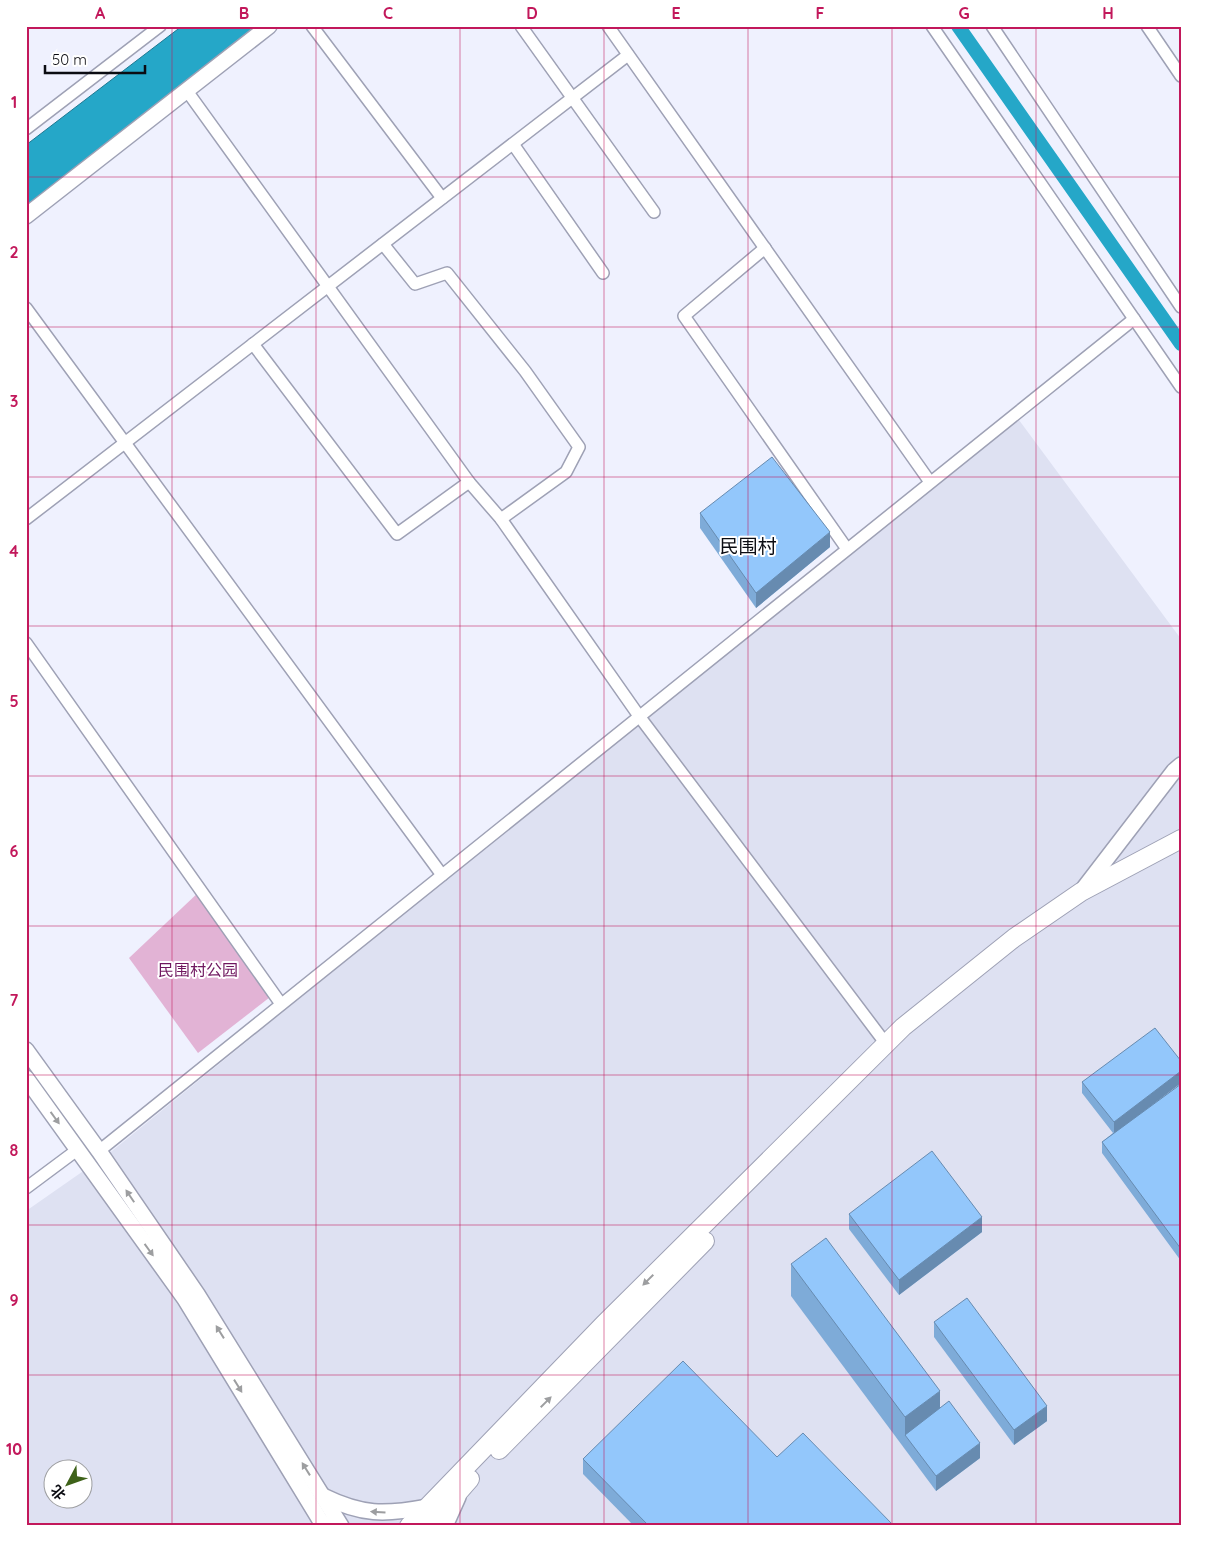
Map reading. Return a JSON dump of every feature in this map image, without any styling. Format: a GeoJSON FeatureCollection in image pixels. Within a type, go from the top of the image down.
{"type":"FeatureCollection","features":[{"type":"Feature","properties":{"kind":"main road"},"geometry":{"type":"LineString","coordinates":[[26,216],[269,26]]}},
{"type":"Feature","properties":{"kind":"main road"},"geometry":{"type":"LineString","coordinates":[[1081,892],[1181,765]]}},
{"type":"Feature","properties":{"kind":"main road"},"geometry":{"type":"LineString","coordinates":[[409,1526],[604,1324],[902,1027],[1014,938],[1081,892],[1181,839]]}},
{"type":"Feature","properties":{"kind":"main road"},"geometry":{"type":"LineString","coordinates":[[429,1526],[462,1488],[854,1090],[913,1034],[1042,930],[1088,898],[1181,844]]}},
{"type":"Feature","properties":{"kind":"main road"},"geometry":{"type":"LineString","coordinates":[[26,1050],[99,1151],[197,1294],[341,1526]]}},
{"type":"Feature","properties":{"kind":"main road"},"geometry":{"type":"LineString","coordinates":[[26,1078],[185,1299],[322,1524]]}},
{"type":"Feature","properties":{"kind":"main road"},"geometry":{"type":"LineString","coordinates":[[446,1526],[462,1488]]}},
{"type":"Feature","properties":{"kind":"main road"},"geometry":{"type":"LineString","coordinates":[[323,1496],[358,1510],[381,1513],[427,1507]]}},
{"type":"Feature","properties":{"kind":"street"},"geometry":{"type":"LineString","coordinates":[[26,129],[160,26]]}},
{"type":"Feature","properties":{"kind":"street"},"geometry":{"type":"LineString","coordinates":[[312,26],[442,198]]}},
{"type":"Feature","properties":{"kind":"street"},"geometry":{"type":"LineString","coordinates":[[521,26],[654,212]]}},
{"type":"Feature","properties":{"kind":"street"},"geometry":{"type":"LineString","coordinates":[[608,26],[930,482]]}},
{"type":"Feature","properties":{"kind":"street"},"geometry":{"type":"LineString","coordinates":[[932,26],[1181,387]]}},
{"type":"Feature","properties":{"kind":"street"},"geometry":{"type":"LineString","coordinates":[[992,26],[1181,307]]}},
{"type":"Feature","properties":{"kind":"street"},"geometry":{"type":"LineString","coordinates":[[1147,26],[1181,76]]}},
{"type":"Feature","properties":{"kind":"street"},"geometry":{"type":"LineString","coordinates":[[26,519],[628,55]]}},
{"type":"Feature","properties":{"kind":"street"},"geometry":{"type":"LineString","coordinates":[[187,91],[469,482],[501,519],[639,716],[886,1044]]}},
{"type":"Feature","properties":{"kind":"street"},"geometry":{"type":"LineString","coordinates":[[513,144],[603,273]]}},
{"type":"Feature","properties":{"kind":"street"},"geometry":{"type":"LineString","coordinates":[[383,244],[415,284],[447,274],[525,371],[579,447],[566,472],[501,519]]}},
{"type":"Feature","properties":{"kind":"street"},"geometry":{"type":"LineString","coordinates":[[765,248],[684,316],[847,549]]}},
{"type":"Feature","properties":{"kind":"street"},"geometry":{"type":"LineString","coordinates":[[26,308],[442,875]]}},
{"type":"Feature","properties":{"kind":"street"},"geometry":{"type":"LineString","coordinates":[[99,1151],[1134,319]]}},
{"type":"Feature","properties":{"kind":"street"},"geometry":{"type":"LineString","coordinates":[[253,344],[397,534],[469,482]]}},
{"type":"Feature","properties":{"kind":"street"},"geometry":{"type":"LineString","coordinates":[[26,643],[281,1004]]}},
{"type":"Feature","properties":{"kind":"street"},"geometry":{"type":"LineString","coordinates":[[26,1188],[77,1150]]}},
{"type":"Feature","properties":{"kind":"shaded area"},"geometry":{"type":"Polygon","coordinates":[[[1016,416],[1181,639],[1181,1526],[26,1526],[26,1211],[112,1151],[1016,416]]]}},
{"type":"Feature","properties":{"kind":"green space","name":"民围村公园"},"geometry":{"type":"Polygon","coordinates":[[[201,890],[274,994],[198,1053],[129,958],[201,890]]]}},
{"type":"Feature","properties":{"kind":"water"},"geometry":{"type":"Polygon","coordinates":[[[182,26],[261,26],[26,207],[26,145],[182,26]]]}},
{"type":"Feature","properties":{"kind":"building"},"geometry":{"type":"Polygon","coordinates":[[[772,457],[830,532],[756,593],[700,513],[772,457]]]}},
{"type":"Feature","properties":{"kind":"building"},"geometry":{"type":"Polygon","coordinates":[[[1155,1028],[1181,1061],[1181,1071],[1114,1122],[1082,1082],[1155,1028]]]}},
{"type":"Feature","properties":{"kind":"building"},"geometry":{"type":"Polygon","coordinates":[[[1181,1084],[1181,1249],[1102,1142],[1181,1084]]]}},
{"type":"Feature","properties":{"kind":"building"},"geometry":{"type":"Polygon","coordinates":[[[932,1151],[982,1217],[899,1280],[849,1214],[932,1151]]]}},
{"type":"Feature","properties":{"kind":"building"},"geometry":{"type":"Polygon","coordinates":[[[826,1238],[940,1391],[905,1417],[791,1264],[826,1238]]]}},
{"type":"Feature","properties":{"kind":"building"},"geometry":{"type":"Polygon","coordinates":[[[967,1298],[1047,1406],[1014,1430],[934,1322],[967,1298]]]}},
{"type":"Feature","properties":{"kind":"building"},"geometry":{"type":"Polygon","coordinates":[[[683,1361],[777,1457],[803,1433],[894,1526],[649,1526],[583,1459],[683,1361]]]}},
{"type":"Feature","properties":{"kind":"building"},"geometry":{"type":"Polygon","coordinates":[[[949,1401],[980,1443],[936,1476],[905,1435],[949,1401]]]}},
{"type":"Feature","properties":{"kind":"waterway"},"geometry":{"type":"LineString","coordinates":[[958,26],[1181,344]]}},
{"type":"Feature","properties":{"kind":"district","name":"民围村"},"geometry":{"type":"Point","coordinates":[748,546]}}]}
